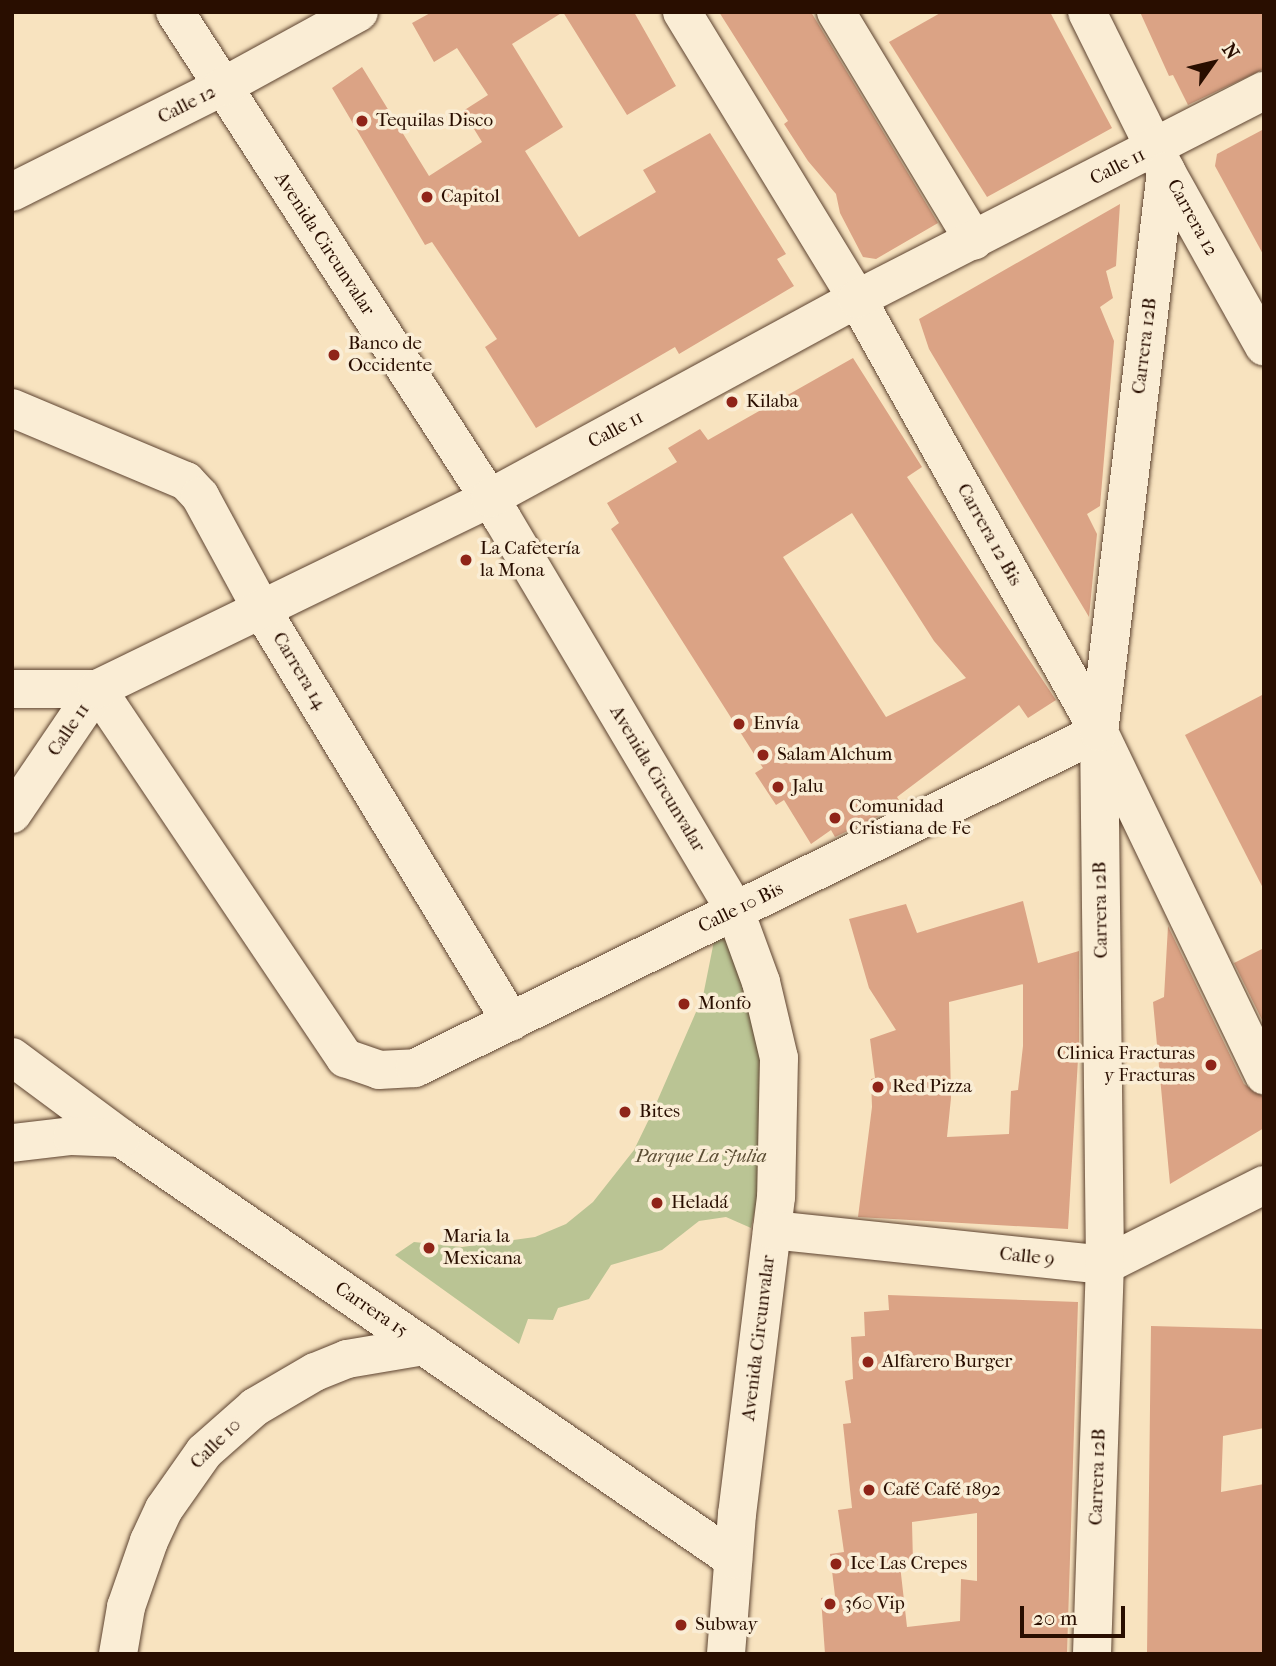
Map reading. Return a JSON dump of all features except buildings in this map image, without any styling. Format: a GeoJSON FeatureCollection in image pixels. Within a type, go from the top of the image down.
{"type":"FeatureCollection","features":[{"type":"Feature","properties":{"kind":"street","name":"Avenida Circunvalar"},"geometry":{"type":"LineString","coordinates":[[175,12],[490,498],[735,911],[761,982],[779,1058],[772,1230],[733,1559],[726,1654]]}},
{"type":"Feature","properties":{"kind":"street","name":"Calle 12"},"geometry":{"type":"LineString","coordinates":[[12,192],[222,87],[359,12]]}},
{"type":"Feature","properties":{"kind":"street","name":"Carrera 12 Bis"},"geometry":{"type":"LineString","coordinates":[[682,12],[857,299],[1099,732],[1264,1075]]}},
{"type":"Feature","properties":{"kind":"street"},"geometry":{"type":"LineString","coordinates":[[836,12],[974,241]]}},
{"type":"Feature","properties":{"kind":"street","name":"Carrera 12"},"geometry":{"type":"LineString","coordinates":[[1087,12],[1161,159],[1264,346]]}},
{"type":"Feature","properties":{"kind":"street","name":"Calle 11"},"geometry":{"type":"LineString","coordinates":[[12,814],[97,689],[263,612],[490,498],[857,299],[974,241],[1161,159],[1264,91]]}},
{"type":"Feature","properties":{"kind":"street","name":"Carrera 12B"},"geometry":{"type":"LineString","coordinates":[[1092,1654],[1105,1265],[1099,732],[1161,159]]}},
{"type":"Feature","properties":{"kind":"street","name":"Carrera 14"},"geometry":{"type":"LineString","coordinates":[[12,408],[186,481],[200,496],[263,612],[511,1022]]}},
{"type":"Feature","properties":{"kind":"street"},"geometry":{"type":"LineString","coordinates":[[12,689],[97,689]]}},
{"type":"Feature","properties":{"kind":"street","name":"Calle 10 Bis"},"geometry":{"type":"LineString","coordinates":[[97,689],[345,1058],[379,1070],[415,1068],[1099,732]]}},
{"type":"Feature","properties":{"kind":"street","name":"Carrera 15"},"geometry":{"type":"LineString","coordinates":[[12,1057],[121,1138],[733,1559]]}},
{"type":"Feature","properties":{"kind":"street"},"geometry":{"type":"LineString","coordinates":[[12,1143],[72,1136],[121,1138]]}},
{"type":"Feature","properties":{"kind":"street"},"geometry":{"type":"LineString","coordinates":[[1105,1265],[1264,1185]]}},
{"type":"Feature","properties":{"kind":"street","name":"Calle 9"},"geometry":{"type":"LineString","coordinates":[[772,1230],[1105,1265]]}},
{"type":"Feature","properties":{"kind":"street","name":"Calle 10"},"geometry":{"type":"LineString","coordinates":[[118,1654],[126,1607],[149,1541],[164,1509],[204,1452],[255,1407],[315,1372],[348,1359],[424,1346]]}},
{"type":"Feature","properties":{"kind":"green space","name":"Parque La Julia"},"geometry":{"type":"Polygon","coordinates":[[[723,929],[763,1030],[760,1187],[751,1228],[726,1217],[699,1221],[662,1250],[611,1265],[589,1299],[558,1308],[553,1320],[528,1319],[519,1344],[395,1255],[414,1242],[462,1247],[535,1237],[566,1224],[593,1202],[634,1150],[652,1113],[703,996],[715,936],[723,929]]]}},
{"type":"Feature","properties":{"kind":"place","name":"Tequilas Disco"},"geometry":{"type":"Point","coordinates":[362,121]}},
{"type":"Feature","properties":{"kind":"place","name":"Capitol"},"geometry":{"type":"Point","coordinates":[427,197]}},
{"type":"Feature","properties":{"kind":"place","name":"Banco de Occidente"},"geometry":{"type":"Point","coordinates":[334,355]}},
{"type":"Feature","properties":{"kind":"place","name":"Kilaba"},"geometry":{"type":"Point","coordinates":[732,402]}},
{"type":"Feature","properties":{"kind":"place","name":"La Cafetería la Mona"},"geometry":{"type":"Point","coordinates":[466,560]}},
{"type":"Feature","properties":{"kind":"place","name":"Envía"},"geometry":{"type":"Point","coordinates":[739,724]}},
{"type":"Feature","properties":{"kind":"place","name":"Salam Alchum"},"geometry":{"type":"Point","coordinates":[763,755]}},
{"type":"Feature","properties":{"kind":"place","name":"Jalu"},"geometry":{"type":"Point","coordinates":[778,787]}},
{"type":"Feature","properties":{"kind":"place","name":"Comunidad Cristiana de Fe"},"geometry":{"type":"Point","coordinates":[835,818]}},
{"type":"Feature","properties":{"kind":"place","name":"Monfo"},"geometry":{"type":"Point","coordinates":[684,1004]}},
{"type":"Feature","properties":{"kind":"place","name":"Clinica Fracturas y Fracturas"},"geometry":{"type":"Point","coordinates":[1211,1065]}},
{"type":"Feature","properties":{"kind":"place","name":"Red Pizza"},"geometry":{"type":"Point","coordinates":[878,1087]}},
{"type":"Feature","properties":{"kind":"place","name":"Bites"},"geometry":{"type":"Point","coordinates":[625,1112]}},
{"type":"Feature","properties":{"kind":"place","name":"Heladá"},"geometry":{"type":"Point","coordinates":[657,1203]}},
{"type":"Feature","properties":{"kind":"place","name":"Maria la Mexicana"},"geometry":{"type":"Point","coordinates":[429,1248]}},
{"type":"Feature","properties":{"kind":"place","name":"Alfarero Burger"},"geometry":{"type":"Point","coordinates":[868,1362]}},
{"type":"Feature","properties":{"kind":"place","name":"Café Café 1892"},"geometry":{"type":"Point","coordinates":[869,1490]}},
{"type":"Feature","properties":{"kind":"place","name":"Ice Las Crepes"},"geometry":{"type":"Point","coordinates":[836,1564]}},
{"type":"Feature","properties":{"kind":"place","name":"360 Vip"},"geometry":{"type":"Point","coordinates":[830,1604]}},
{"type":"Feature","properties":{"kind":"place","name":"Subway"},"geometry":{"type":"Point","coordinates":[681,1625]}}]}
